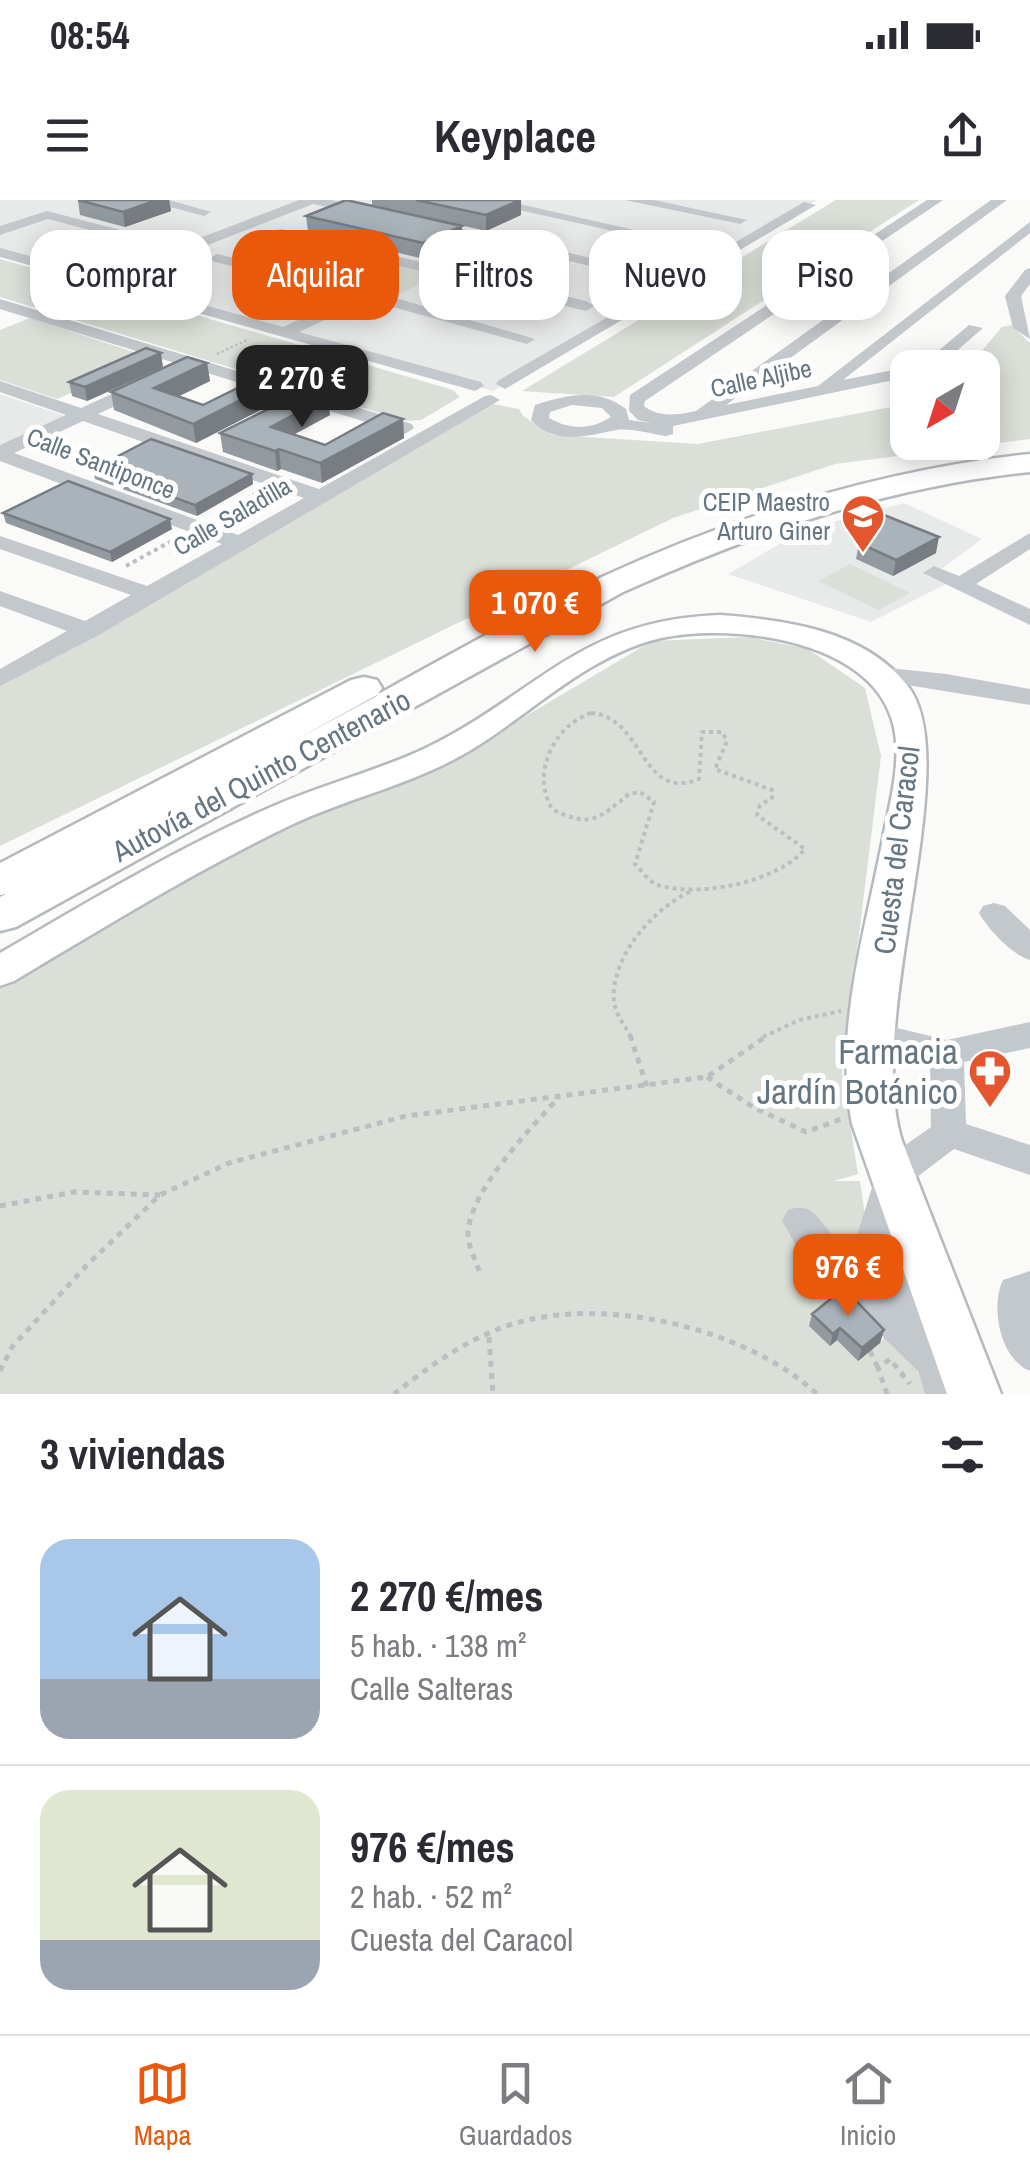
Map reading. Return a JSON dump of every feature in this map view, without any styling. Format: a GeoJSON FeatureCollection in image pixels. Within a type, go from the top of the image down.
{"type":"FeatureCollection","features":[{"type":"Feature","properties":{"kind":"highway","name":"Autovía del Quinto Centenario"},"geometry":{"type":"LineString","coordinates":[[0,882],[474,629],[638,548],[812,486],[954,458],[1030,449]]}},
{"type":"Feature","properties":{"kind":"highway","name":"Autovía del Quinto Centenario"},"geometry":{"type":"LineString","coordinates":[[0,916],[611,585],[702,544],[818,502],[921,478],[1030,463]]}},
{"type":"Feature","properties":{"kind":"main road","name":"Cuesta del Caracol"},"geometry":{"type":"LineString","coordinates":[[0,970],[285,814],[402,770],[457,744],[578,664],[637,636],[679,625],[714,622],[750,625],[818,641],[879,674],[905,703],[910,726],[905,815],[874,1023],[871,1107],[974,1394]]}},
{"type":"Feature","properties":{"kind":"street"},"geometry":{"type":"LineString","coordinates":[[152,200],[204,212]]}},
{"type":"Feature","properties":{"kind":"street"},"geometry":{"type":"LineString","coordinates":[[212,233],[290,200]]}},
{"type":"Feature","properties":{"kind":"street"},"geometry":{"type":"LineString","coordinates":[[212,238],[312,200],[380,215]]}},
{"type":"Feature","properties":{"kind":"street"},"geometry":{"type":"LineString","coordinates":[[482,200],[519,208],[540,206],[565,218],[622,230]]}},
{"type":"Feature","properties":{"kind":"street"},"geometry":{"type":"LineString","coordinates":[[632,200],[740,220]]}},
{"type":"Feature","properties":{"kind":"street","name":"Calle Aljibe"},"geometry":{"type":"LineString","coordinates":[[890,376],[674,421],[644,416],[635,407],[636,399],[936,200]]}},
{"type":"Feature","properties":{"kind":"street"},"geometry":{"type":"LineString","coordinates":[[695,418],[1000,200]]}},
{"type":"Feature","properties":{"kind":"street","name":"Calle Saladilla"},"geometry":{"type":"LineString","coordinates":[[742,244],[811,204]]}},
{"type":"Feature","properties":{"kind":"street"},"geometry":{"type":"LineString","coordinates":[[5,232],[87,206]]}},
{"type":"Feature","properties":{"kind":"street"},"geometry":{"type":"LineString","coordinates":[[501,230],[540,206]]}},
{"type":"Feature","properties":{"kind":"street"},"geometry":{"type":"LineString","coordinates":[[565,218],[583,209]]}},
{"type":"Feature","properties":{"kind":"street"},"geometry":{"type":"LineString","coordinates":[[50,216],[104,230]]}},
{"type":"Feature","properties":{"kind":"street"},"geometry":{"type":"LineString","coordinates":[[416,223],[447,230]]}},
{"type":"Feature","properties":{"kind":"street"},"geometry":{"type":"LineString","coordinates":[[818,392],[1030,226]]}},
{"type":"Feature","properties":{"kind":"street"},"geometry":{"type":"LineString","coordinates":[[0,252],[30,263]]}},
{"type":"Feature","properties":{"kind":"street"},"geometry":{"type":"LineString","coordinates":[[217,258],[232,262]]}},
{"type":"Feature","properties":{"kind":"street"},"geometry":{"type":"LineString","coordinates":[[399,260],[419,265]]}},
{"type":"Feature","properties":{"kind":"street"},"geometry":{"type":"LineString","coordinates":[[1030,273],[1012,296],[1021,328],[1030,334]]}},
{"type":"Feature","properties":{"kind":"street"},"geometry":{"type":"LineString","coordinates":[[1030,291],[1026,297],[1030,315]]}},
{"type":"Feature","properties":{"kind":"street"},"geometry":{"type":"LineString","coordinates":[[399,302],[527,339]]}},
{"type":"Feature","properties":{"kind":"street"},"geometry":{"type":"LineString","coordinates":[[569,302],[586,306]]}},
{"type":"Feature","properties":{"kind":"street"},"geometry":{"type":"LineString","coordinates":[[0,304],[30,312]]}},
{"type":"Feature","properties":{"kind":"street"},"geometry":{"type":"LineString","coordinates":[[212,308],[494,393],[550,405],[584,398],[607,404],[620,414],[615,424]]}},
{"type":"Feature","properties":{"kind":"street"},"geometry":{"type":"LineString","coordinates":[[0,325],[30,314]]}},
{"type":"Feature","properties":{"kind":"street"},"geometry":{"type":"LineString","coordinates":[[54,320],[422,434]]}},
{"type":"Feature","properties":{"kind":"street"},"geometry":{"type":"LineString","coordinates":[[280,330],[304,320]]}},
{"type":"Feature","properties":{"kind":"street","name":"Calle Saladilla"},"geometry":{"type":"LineString","coordinates":[[3,674],[88,631],[322,497],[615,320]]}},
{"type":"Feature","properties":{"kind":"street"},"geometry":{"type":"LineString","coordinates":[[948,350],[975,328]]}},
{"type":"Feature","properties":{"kind":"street"},"geometry":{"type":"LineString","coordinates":[[0,453],[194,364]]}},
{"type":"Feature","properties":{"kind":"street"},"geometry":{"type":"LineString","coordinates":[[0,386],[322,497]]}},
{"type":"Feature","properties":{"kind":"street"},"geometry":{"type":"LineString","coordinates":[[550,405],[540,420],[556,429],[595,432],[615,424],[654,430],[694,430],[890,386]]}},
{"type":"Feature","properties":{"kind":"street"},"geometry":{"type":"LineString","coordinates":[[275,414],[306,398]]}},
{"type":"Feature","properties":{"kind":"street"},"geometry":{"type":"LineString","coordinates":[[197,454],[228,438]]}},
{"type":"Feature","properties":{"kind":"street","name":"Calle Santiponce"},"geometry":{"type":"LineString","coordinates":[[0,453],[239,544]]}},
{"type":"Feature","properties":{"kind":"street"},"geometry":{"type":"LineString","coordinates":[[960,586],[1030,539]]}},
{"type":"Feature","properties":{"kind":"street"},"geometry":{"type":"LineString","coordinates":[[0,542],[151,595]]}},
{"type":"Feature","properties":{"kind":"street"},"geometry":{"type":"LineString","coordinates":[[934,573],[1030,618]]}},
{"type":"Feature","properties":{"kind":"street"},"geometry":{"type":"LineString","coordinates":[[0,598],[88,631]]}},
{"type":"Feature","properties":{"kind":"street"},"geometry":{"type":"LineString","coordinates":[[879,674],[984,686],[1030,697]]}},
{"type":"Feature","properties":{"kind":"street"},"geometry":{"type":"LineString","coordinates":[[994,913],[1030,949]]}},
{"type":"Feature","properties":{"kind":"street"},"geometry":{"type":"LineString","coordinates":[[874,1023],[947,1054],[1029,1037]]}},
{"type":"Feature","properties":{"kind":"street"},"geometry":{"type":"LineString","coordinates":[[947,1054],[949,1133]]}},
{"type":"Feature","properties":{"kind":"street"},"geometry":{"type":"LineString","coordinates":[[949,1133],[1030,1160]]}},
{"type":"Feature","properties":{"kind":"street"},"geometry":{"type":"LineString","coordinates":[[938,1376],[810,1235],[838,1260],[870,1256],[893,1174],[949,1133]]}},
{"type":"Feature","properties":{"kind":"street"},"geometry":{"type":"LineString","coordinates":[[893,1174],[907,1280],[938,1376]]}},
{"type":"Feature","properties":{"kind":"street"},"geometry":{"type":"LineString","coordinates":[[1030,1289],[1017,1292],[1024,1344],[1030,1352]]}},
{"type":"Feature","properties":{"kind":"path"},"geometry":{"type":"LineString","coordinates":[[194,364],[280,330]]}},
{"type":"Feature","properties":{"kind":"path"},"geometry":{"type":"LineString","coordinates":[[647,1086],[630,1035],[615,1008],[619,972],[640,930],[666,906],[692,891],[720,888],[778,870],[800,858],[805,848],[798,839],[766,825],[757,815],[760,805],[772,798],[772,790],[759,782],[725,777],[715,769],[727,741],[722,732],[702,732],[699,779],[690,786],[674,786],[652,770],[614,719],[602,713],[588,713],[576,719],[556,742],[542,780],[552,810],[581,820],[597,818],[607,813],[623,794],[647,795],[654,802],[653,810],[636,848],[636,864],[654,884],[692,891]]}},
{"type":"Feature","properties":{"kind":"path"},"geometry":{"type":"LineString","coordinates":[[0,1371],[12,1347],[87,1265],[160,1195],[229,1163],[406,1116],[706,1078],[759,1038],[799,1020],[836,1011],[874,1023]]}},
{"type":"Feature","properties":{"kind":"path"},"geometry":{"type":"LineString","coordinates":[[706,1078],[806,1132],[871,1107]]}},
{"type":"Feature","properties":{"kind":"path"},"geometry":{"type":"LineString","coordinates":[[479,1270],[468,1232],[486,1188],[517,1144],[559,1097]]}},
{"type":"Feature","properties":{"kind":"path"},"geometry":{"type":"LineString","coordinates":[[0,1206],[74,1192],[160,1195]]}},
{"type":"Feature","properties":{"kind":"path"},"geometry":{"type":"LineString","coordinates":[[394,1394],[436,1363],[529,1320],[626,1315],[704,1334],[782,1364],[817,1394]]}},
{"type":"Feature","properties":{"kind":"path"},"geometry":{"type":"LineString","coordinates":[[489,1338],[493,1394]]}},
{"type":"Feature","properties":{"kind":"path"},"geometry":{"type":"LineString","coordinates":[[870,1351],[887,1394]]}},
{"type":"Feature","properties":{"kind":"path"},"geometry":{"type":"LineString","coordinates":[[878,1368],[890,1358],[914,1394]]}},
{"type":"Feature","properties":{"kind":"shaded area"},"geometry":{"type":"Polygon","coordinates":[[[0,200],[817,200],[742,244],[742,230],[589,230],[589,320],[613,320],[493,391],[243,320],[399,320],[399,230],[232,230],[232,317],[212,311],[212,230],[30,230],[30,260],[0,251],[0,200]]]}},
{"type":"Feature","properties":{"kind":"shaded area"},"geometry":{"type":"Polygon","coordinates":[[[836,200],[919,200],[873,230],[787,230],[836,200]]]}},
{"type":"Feature","properties":{"kind":"shaded area"},"geometry":{"type":"Polygon","coordinates":[[[762,245],[762,301],[742,314],[742,257],[762,245]]]}},
{"type":"Feature","properties":{"kind":"shaded area"},"geometry":{"type":"Polygon","coordinates":[[[0,259],[30,268],[30,306],[0,297],[0,259]]]}},
{"type":"Feature","properties":{"kind":"shaded area"},"geometry":{"type":"Polygon","coordinates":[[[399,265],[419,267],[419,284],[399,294],[399,265]]]}},
{"type":"Feature","properties":{"kind":"shaded area"},"geometry":{"type":"Polygon","coordinates":[[[30,318],[152,358],[57,399],[0,380],[0,330],[30,318]]]}},
{"type":"Feature","properties":{"kind":"shaded area"},"geometry":{"type":"Polygon","coordinates":[[[75,320],[212,320],[453,390],[460,397],[421,420],[406,421],[75,320]]]}},
{"type":"Feature","properties":{"kind":"shaded area"},"geometry":{"type":"Polygon","coordinates":[[[639,320],[733,320],[614,397],[522,391],[639,320]]]}},
{"type":"Feature","properties":{"kind":"shaded area"},"geometry":{"type":"Polygon","coordinates":[[[1011,325],[1030,343],[1030,439],[1000,443],[1000,350],[982,350],[1002,327],[1011,325]]]}},
{"type":"Feature","properties":{"kind":"shaded area"},"geometry":{"type":"Polygon","coordinates":[[[0,394],[65,416],[0,445],[0,394]]]}},
{"type":"Feature","properties":{"kind":"shaded area"},"geometry":{"type":"Polygon","coordinates":[[[493,404],[519,409],[523,416],[552,435],[698,444],[890,407],[890,457],[835,464],[673,518],[0,846],[0,683],[493,404]]]}},
{"type":"Feature","properties":{"kind":"shaded area","name":"CEIP Maestro Arturo Giner"},"geometry":{"type":"Polygon","coordinates":[[[904,503],[982,539],[940,570],[946,584],[871,622],[728,574],[804,530],[904,503]]]}},
{"type":"Feature","properties":{"kind":"shaded area"},"geometry":{"type":"Polygon","coordinates":[[[850,564],[910,593],[878,610],[818,581],[850,564]]]}},
{"type":"Feature","properties":{"kind":"shaded area"},"geometry":{"type":"Polygon","coordinates":[[[749,637],[808,649],[865,688],[881,756],[842,1073],[858,1174],[834,1181],[860,1181],[866,1222],[862,1247],[880,1342],[885,1337],[917,1369],[925,1394],[0,1394],[0,981],[277,831],[460,755],[652,641],[749,637]]]}},
{"type":"Feature","properties":{"kind":"building"},"geometry":{"type":"Polygon","coordinates":[[[78,200],[157,200],[123,212],[78,200]]]}},
{"type":"Feature","properties":{"kind":"building"},"geometry":{"type":"Polygon","coordinates":[[[346,200],[462,226],[453,230],[419,230],[419,242],[399,237],[399,230],[367,230],[306,216],[346,200]]]}},
{"type":"Feature","properties":{"kind":"building"},"geometry":{"type":"Polygon","coordinates":[[[416,200],[520,200],[486,215],[416,200]]]}},
{"type":"Feature","properties":{"kind":"building"},"geometry":{"type":"Polygon","coordinates":[[[146,348],[161,353],[85,387],[69,382],[146,348]]]}},
{"type":"Feature","properties":{"kind":"building"},"geometry":{"type":"Polygon","coordinates":[[[187,357],[207,363],[154,388],[203,405],[262,376],[278,381],[193,424],[111,392],[187,357]]]}},
{"type":"Feature","properties":{"kind":"building"},"geometry":{"type":"Polygon","coordinates":[[[307,390],[328,396],[271,427],[325,445],[383,413],[403,419],[320,463],[220,433],[307,390]]]}},
{"type":"Feature","properties":{"kind":"building"},"geometry":{"type":"Polygon","coordinates":[[[151,439],[252,474],[195,505],[93,469],[151,439]]]}},
{"type":"Feature","properties":{"kind":"building"},"geometry":{"type":"Polygon","coordinates":[[[68,481],[170,519],[110,552],[3,513],[68,481]]]}},
{"type":"Feature","properties":{"kind":"building"},"geometry":{"type":"Polygon","coordinates":[[[879,513],[939,537],[896,560],[859,543],[876,534],[856,525],[879,513]]]}},
{"type":"Feature","properties":{"kind":"building"},"geometry":{"type":"Polygon","coordinates":[[[844,1288],[884,1330],[862,1348],[840,1328],[833,1334],[812,1314],[844,1288]]]}},
{"type":"Feature","properties":{"kind":"place","name":"CEIP Maestro Arturo Giner"},"geometry":{"type":"Point","coordinates":[863,554]}},
{"type":"Feature","properties":{"kind":"place","name":"Farmacia Jardín Botánico"},"geometry":{"type":"Point","coordinates":[990,1109]}}]}
